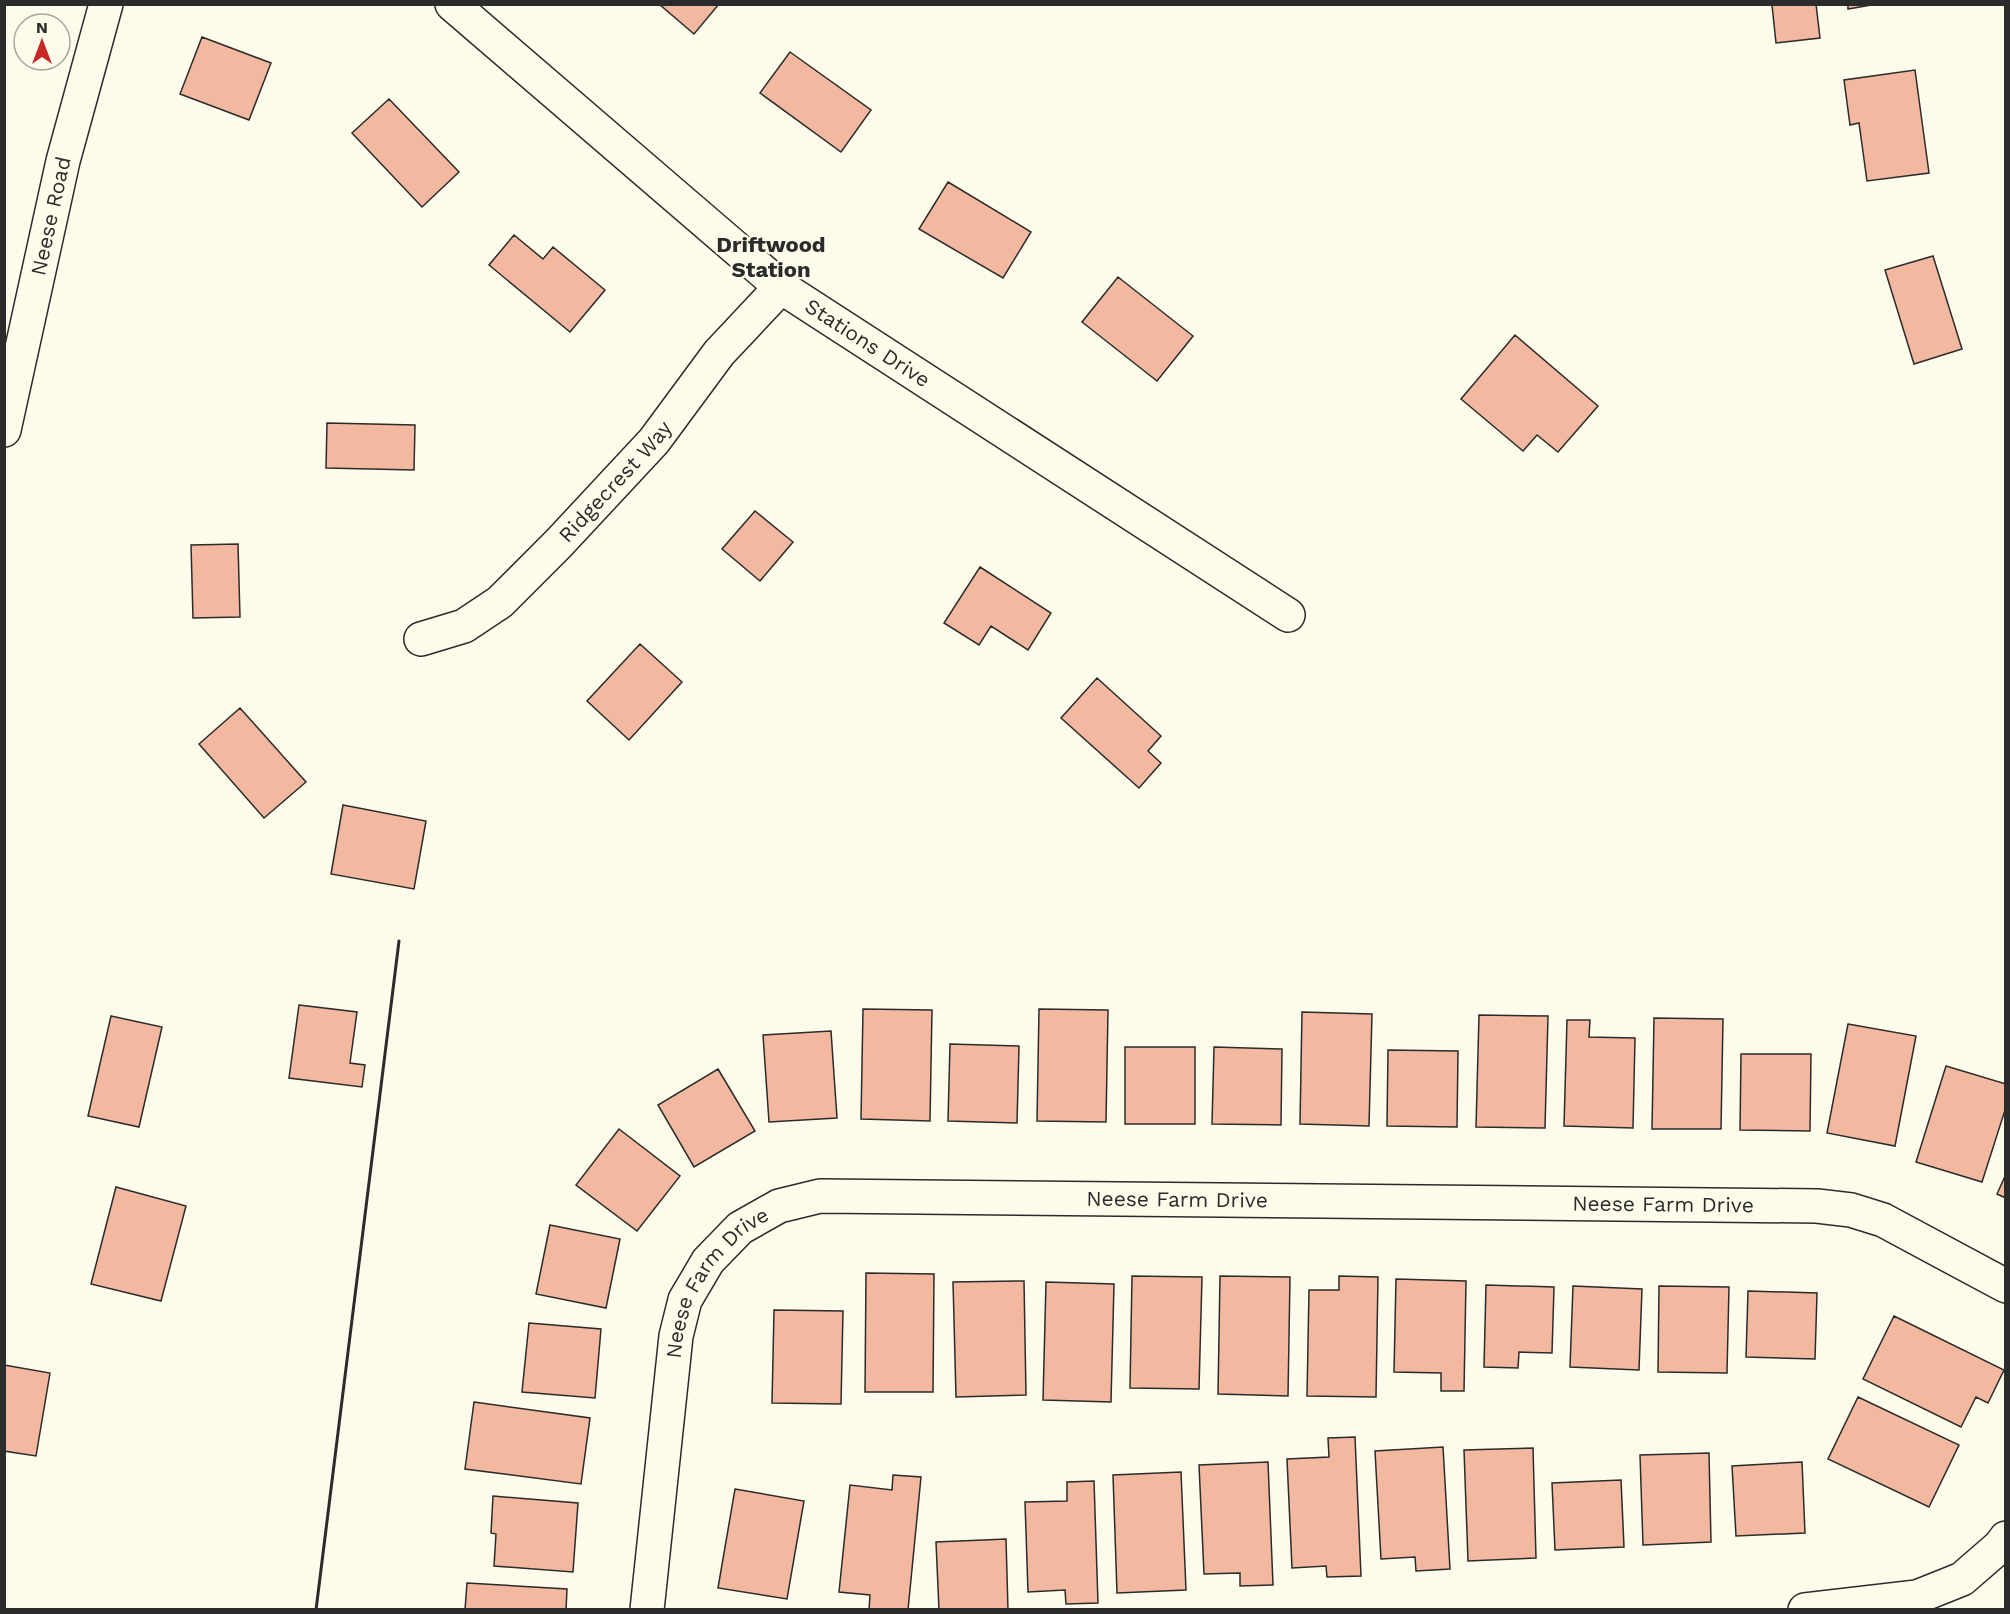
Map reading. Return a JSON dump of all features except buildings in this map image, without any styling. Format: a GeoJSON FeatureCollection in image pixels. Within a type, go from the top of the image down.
{"type":"FeatureCollection","features":[{"type":"Feature","properties":{"kind":"street","name":"Neese Road"},"geometry":{"type":"LineString","coordinates":[[4,430],[63,162],[106,4]]}},
{"type":"Feature","properties":{"kind":"street","name":"Stations Drive"},"geometry":{"type":"LineString","coordinates":[[452,4],[781,287],[1288,615]]}},
{"type":"Feature","properties":{"kind":"street","name":"Ridgecrest Way"},"geometry":{"type":"LineString","coordinates":[[421,639],[464,626],[500,602],[559,543],[654,441],[719,353],[781,287]]}},
{"type":"Feature","properties":{"kind":"street","name":"Neese Farm Drive"},"geometry":{"type":"LineString","coordinates":[[647,1610],[676,1336],[685,1300],[708,1261],[740,1228],[779,1206],[820,1196],[1817,1206],[1851,1210],[1883,1220],[2006,1286]]}},
{"type":"Feature","properties":{"kind":"street"},"geometry":{"type":"LineString","coordinates":[[1805,1610],[1917,1597],[1962,1579],[2006,1538]]}},
{"type":"Feature","properties":{"kind":"wall"},"geometry":{"type":"LineString","coordinates":[[316,1610],[399,941]]}},
{"type":"Feature","properties":{"kind":"district","name":"Driftwood Station"},"geometry":{"type":"Point","coordinates":[771,256]}}]}
